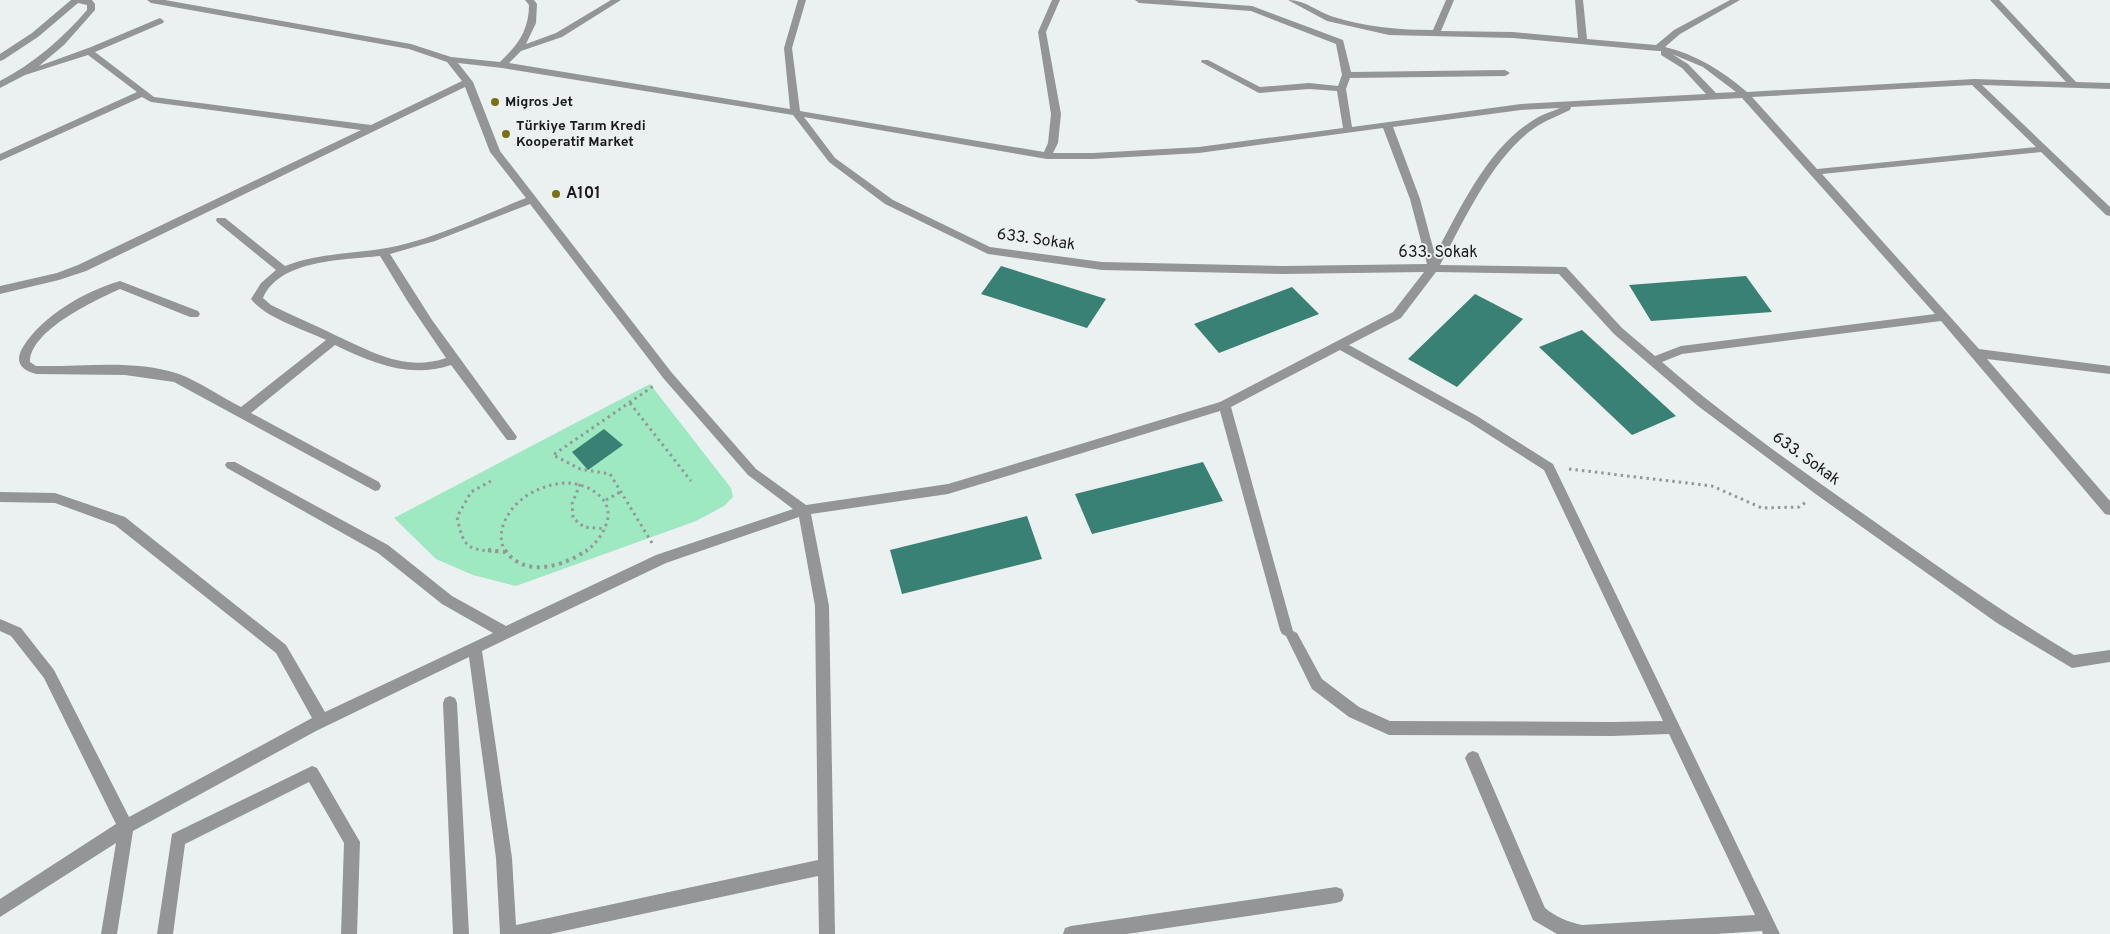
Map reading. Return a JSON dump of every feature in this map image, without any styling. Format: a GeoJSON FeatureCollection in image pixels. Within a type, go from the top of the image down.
{"type":"FeatureCollection","features":[{"type":"Feature","properties":{"kind":"street"},"geometry":{"type":"LineString","coordinates":[[0,58],[35,35],[76,0],[88,1],[91,4],[92,10],[42,61],[26,72],[0,85]]}},
{"type":"Feature","properties":{"kind":"street"},"geometry":{"type":"LineString","coordinates":[[151,0],[410,47],[450,60],[502,66],[795,111],[1047,156],[1093,156],[1199,150],[1521,107],[1746,96],[1853,87],[1974,82],[2110,86]]}},
{"type":"Feature","properties":{"kind":"street"},"geometry":{"type":"LineString","coordinates":[[502,66],[521,48],[531,27],[534,14],[533,4],[529,0]]}},
{"type":"Feature","properties":{"kind":"street"},"geometry":{"type":"LineString","coordinates":[[521,48],[554,38],[616,0]]}},
{"type":"Feature","properties":{"kind":"street"},"geometry":{"type":"LineString","coordinates":[[795,111],[788,48],[802,0]]}},
{"type":"Feature","properties":{"kind":"street"},"geometry":{"type":"LineString","coordinates":[[1047,156],[1053,143],[1056,114],[1042,32],[1056,0]]}},
{"type":"Feature","properties":{"kind":"street"},"geometry":{"type":"LineString","coordinates":[[1139,0],[1252,10],[1340,42],[1347,76],[1341,89],[1348,130]]}},
{"type":"Feature","properties":{"kind":"street"},"geometry":{"type":"LineString","coordinates":[[1292,0],[1330,19],[1389,32],[1513,35],[1658,48],[1700,60],[1715,69],[1746,96],[1944,317],[2110,510]]}},
{"type":"Feature","properties":{"kind":"street"},"geometry":{"type":"LineString","coordinates":[[1436,33],[1451,0]]}},
{"type":"Feature","properties":{"kind":"street"},"geometry":{"type":"LineString","coordinates":[[1579,0],[1583,41]]}},
{"type":"Feature","properties":{"kind":"street"},"geometry":{"type":"LineString","coordinates":[[1658,48],[1677,32],[1736,0]]}},
{"type":"Feature","properties":{"kind":"street"},"geometry":{"type":"LineString","coordinates":[[1994,0],[2074,85]]}},
{"type":"Feature","properties":{"kind":"street"},"geometry":{"type":"LineString","coordinates":[[26,72],[50,66],[160,21]]}},
{"type":"Feature","properties":{"kind":"street"},"geometry":{"type":"LineString","coordinates":[[1658,48],[1685,66],[1714,97]]}},
{"type":"Feature","properties":{"kind":"street"},"geometry":{"type":"LineString","coordinates":[[89,51],[151,99],[370,128]]}},
{"type":"Feature","properties":{"kind":"street"},"geometry":{"type":"LineString","coordinates":[[450,60],[468,82],[495,152],[668,376],[752,472],[804,510],[822,606],[828,934]]}},
{"type":"Feature","properties":{"kind":"street"},"geometry":{"type":"LineString","coordinates":[[1205,62],[1260,90],[1309,86],[1341,89]]}},
{"type":"Feature","properties":{"kind":"street"},"geometry":{"type":"LineString","coordinates":[[1347,76],[1505,73]]}},
{"type":"Feature","properties":{"kind":"street"},"geometry":{"type":"LineString","coordinates":[[0,290],[59,276],[82,268],[468,82]]}},
{"type":"Feature","properties":{"kind":"street"},"geometry":{"type":"LineString","coordinates":[[1974,82],[2110,214]]}},
{"type":"Feature","properties":{"kind":"street"},"geometry":{"type":"LineString","coordinates":[[0,158],[143,93]]}},
{"type":"Feature","properties":{"kind":"street"},"geometry":{"type":"LineString","coordinates":[[0,908],[126,827],[322,721],[661,559],[804,510],[948,489],[1224,405],[1397,315],[1433,268],[1472,196],[1500,154],[1535,123],[1574,104]]}},
{"type":"Feature","properties":{"kind":"street","name":"633. Sokak"},"geometry":{"type":"LineString","coordinates":[[795,111],[832,160],[889,202],[988,250],[1102,266],[1283,270],[1433,268],[1562,270],[1618,331],[1702,403],[1821,491],[2002,619],[2072,662],[2110,656]]}},
{"type":"Feature","properties":{"kind":"street"},"geometry":{"type":"LineString","coordinates":[[1388,125],[1415,199],[1433,268]]}},
{"type":"Feature","properties":{"kind":"street"},"geometry":{"type":"LineString","coordinates":[[1814,172],[2044,149]]}},
{"type":"Feature","properties":{"kind":"street"},"geometry":{"type":"LineString","coordinates":[[452,360],[435,366],[401,364],[378,360],[267,308],[257,299],[260,290],[283,270],[307,261],[383,251],[420,242],[531,200]]}},
{"type":"Feature","properties":{"kind":"street"},"geometry":{"type":"LineString","coordinates":[[221,220],[283,270]]}},
{"type":"Feature","properties":{"kind":"street"},"geometry":{"type":"LineString","coordinates":[[383,251],[404,290],[452,360],[511,437]]}},
{"type":"Feature","properties":{"kind":"street"},"geometry":{"type":"LineString","coordinates":[[194,314],[120,284],[58,317],[32,340],[22,358],[23,362],[26,366],[36,370],[125,370],[161,374],[177,378],[375,486]]}},
{"type":"Feature","properties":{"kind":"street"},"geometry":{"type":"LineString","coordinates":[[1653,361],[1681,350],[1944,317]]}},
{"type":"Feature","properties":{"kind":"street"},"geometry":{"type":"LineString","coordinates":[[242,413],[335,339]]}},
{"type":"Feature","properties":{"kind":"street"},"geometry":{"type":"LineString","coordinates":[[1340,345],[1474,420],[1548,467],[1770,929],[1582,933],[1568,931],[1555,925],[1539,914],[1474,758]]}},
{"type":"Feature","properties":{"kind":"street"},"geometry":{"type":"LineString","coordinates":[[1976,353],[2110,370]]}},
{"type":"Feature","properties":{"kind":"street"},"geometry":{"type":"LineString","coordinates":[[1224,405],[1290,633],[1317,684],[1354,712],[1389,728],[1612,729],[1673,727]]}},
{"type":"Feature","properties":{"kind":"street"},"geometry":{"type":"LineString","coordinates":[[231,465],[383,549],[447,600],[506,633]]}},
{"type":"Feature","properties":{"kind":"street"},"geometry":{"type":"LineString","coordinates":[[0,498],[55,498],[120,520],[281,649],[322,721]]}},
{"type":"Feature","properties":{"kind":"street"},"geometry":{"type":"LineString","coordinates":[[0,625],[16,632],[49,674],[126,827],[109,934]]}},
{"type":"Feature","properties":{"kind":"street"},"geometry":{"type":"LineString","coordinates":[[475,648],[504,858],[508,934]]}},
{"type":"Feature","properties":{"kind":"street"},"geometry":{"type":"LineString","coordinates":[[450,703],[461,934]]}},
{"type":"Feature","properties":{"kind":"street"},"geometry":{"type":"LineString","coordinates":[[166,934],[178,839],[312,773],[352,842],[349,934]]}},
{"type":"Feature","properties":{"kind":"street"},"geometry":{"type":"LineString","coordinates":[[512,934],[826,866]]}},
{"type":"Feature","properties":{"kind":"street"},"geometry":{"type":"LineString","coordinates":[[1071,934],[1336,895]]}},
{"type":"Feature","properties":{"kind":"path"},"geometry":{"type":"LineString","coordinates":[[661,559],[622,491],[610,474],[585,472],[560,461],[553,455],[668,376]]}},
{"type":"Feature","properties":{"kind":"path"},"geometry":{"type":"LineString","coordinates":[[630,403],[692,481]]}},
{"type":"Feature","properties":{"kind":"path"},"geometry":{"type":"LineString","coordinates":[[1548,467],[1712,486],[1762,508],[1799,507],[1821,491]]}},
{"type":"Feature","properties":{"kind":"path"},"geometry":{"type":"LineString","coordinates":[[491,481],[471,492],[458,517],[462,538],[473,549],[505,552]]}},
{"type":"Feature","properties":{"kind":"path"},"geometry":{"type":"LineString","coordinates":[[580,484],[570,508],[572,518],[577,525],[590,530],[606,529]]}},
{"type":"Feature","properties":{"kind":"path"},"geometry":{"type":"LineString","coordinates":[[580,484],[597,491],[606,500],[610,513],[606,529],[599,541],[585,554],[568,562],[550,567],[531,567],[516,562],[505,552],[501,540],[502,527],[508,513],[520,501],[535,491],[552,485],[580,484]]}},
{"type":"Feature","properties":{"kind":"path"},"geometry":{"type":"LineString","coordinates":[[606,500],[622,491]]}},
{"type":"Feature","properties":{"kind":"green space"},"geometry":{"type":"Polygon","coordinates":[[[650,384],[731,488],[733,497],[724,506],[696,521],[516,586],[473,575],[436,559],[394,518],[650,384]]]}},
{"type":"Feature","properties":{"kind":"building"},"geometry":{"type":"Polygon","coordinates":[[[1001,266],[1106,299],[1087,328],[981,294],[1001,266]]]}},
{"type":"Feature","properties":{"kind":"building"},"geometry":{"type":"Polygon","coordinates":[[[1746,276],[1772,312],[1651,321],[1629,285],[1746,276]]]}},
{"type":"Feature","properties":{"kind":"building"},"geometry":{"type":"Polygon","coordinates":[[[1292,287],[1319,314],[1219,353],[1194,324],[1292,287]]]}},
{"type":"Feature","properties":{"kind":"building"},"geometry":{"type":"Polygon","coordinates":[[[1475,294],[1523,319],[1457,387],[1408,359],[1475,294]]]}},
{"type":"Feature","properties":{"kind":"building"},"geometry":{"type":"Polygon","coordinates":[[[1582,330],[1676,416],[1632,435],[1539,347],[1582,330]]]}},
{"type":"Feature","properties":{"kind":"building"},"geometry":{"type":"Polygon","coordinates":[[[604,429],[623,445],[588,470],[572,452],[604,429]]]}},
{"type":"Feature","properties":{"kind":"building"},"geometry":{"type":"Polygon","coordinates":[[[1203,462],[1223,501],[1092,534],[1075,494],[1203,462]]]}},
{"type":"Feature","properties":{"kind":"building"},"geometry":{"type":"Polygon","coordinates":[[[1027,516],[1042,559],[902,594],[890,550],[1027,516]]]}},
{"type":"Feature","properties":{"kind":"place","name":"Migros Jet"},"geometry":{"type":"Point","coordinates":[495,102]}},
{"type":"Feature","properties":{"kind":"place","name":"Türkiye Tarım Kredi Kooperatif Market"},"geometry":{"type":"Point","coordinates":[506,134]}},
{"type":"Feature","properties":{"kind":"place","name":"A101"},"geometry":{"type":"Point","coordinates":[556,194]}}]}
